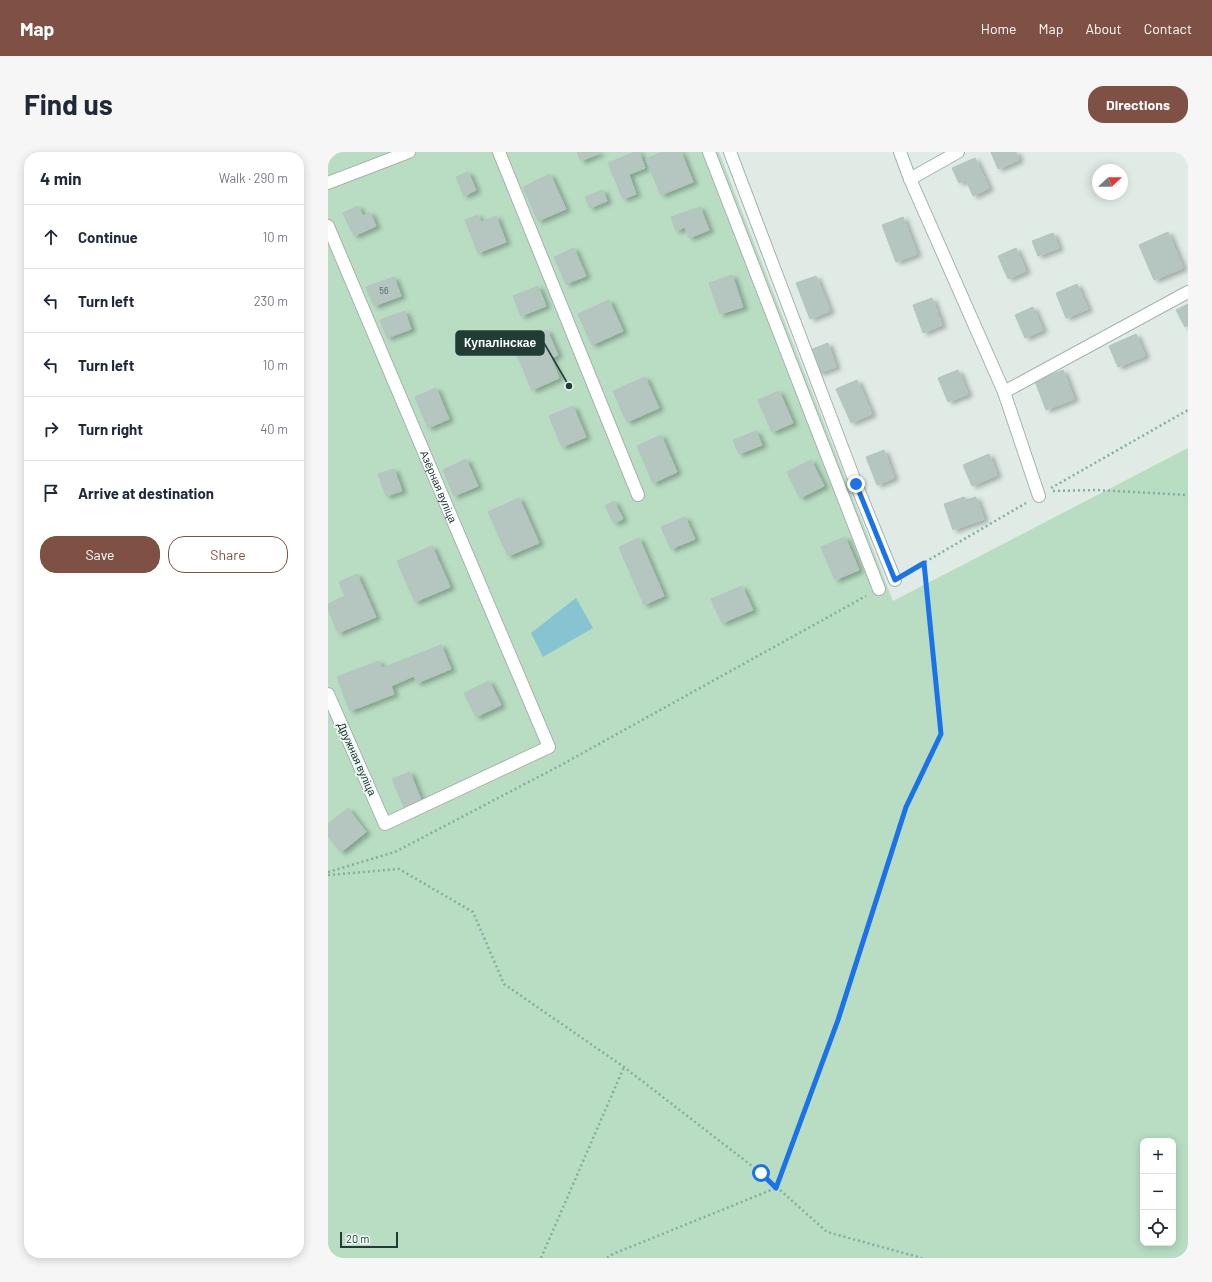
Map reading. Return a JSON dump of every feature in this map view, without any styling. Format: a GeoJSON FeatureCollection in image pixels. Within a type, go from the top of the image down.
{"type":"FeatureCollection","features":[{"type":"Feature","properties":{"kind":"street"},"geometry":{"type":"LineString","coordinates":[[328,183],[409,152]]}},
{"type":"Feature","properties":{"kind":"street"},"geometry":{"type":"LineString","coordinates":[[499,152],[638,495]]}},
{"type":"Feature","properties":{"kind":"street"},"geometry":{"type":"LineString","coordinates":[[709,152],[879,589]]}},
{"type":"Feature","properties":{"kind":"street"},"geometry":{"type":"LineString","coordinates":[[730,152],[856,484],[895,580]]}},
{"type":"Feature","properties":{"kind":"street"},"geometry":{"type":"LineString","coordinates":[[900,152],[910,179],[1004,392],[1043,493]]}},
{"type":"Feature","properties":{"kind":"street"},"geometry":{"type":"LineString","coordinates":[[910,179],[958,152]]}},
{"type":"Feature","properties":{"kind":"street","name":"Азёрная вуліца"},"geometry":{"type":"LineString","coordinates":[[328,226],[549,747],[385,824]]}},
{"type":"Feature","properties":{"kind":"street"},"geometry":{"type":"LineString","coordinates":[[1004,392],[1188,292]]}},
{"type":"Feature","properties":{"kind":"street","name":"Дружная вуліца"},"geometry":{"type":"LineString","coordinates":[[328,694],[385,824]]}},
{"type":"Feature","properties":{"kind":"path"},"geometry":{"type":"LineString","coordinates":[[895,580],[1188,410]]}},
{"type":"Feature","properties":{"kind":"path"},"geometry":{"type":"LineString","coordinates":[[1043,493],[1096,490],[1188,495]]}},
{"type":"Feature","properties":{"kind":"path"},"geometry":{"type":"LineString","coordinates":[[607,1258],[613,1254],[776,1188],[838,1020],[906,807],[941,734],[924,563]]}},
{"type":"Feature","properties":{"kind":"path"},"geometry":{"type":"LineString","coordinates":[[328,872],[395,852],[561,765],[879,589]]}},
{"type":"Feature","properties":{"kind":"path"},"geometry":{"type":"LineString","coordinates":[[328,875],[398,870],[473,912],[504,984],[624,1067],[761,1173],[827,1232],[922,1258]]}},
{"type":"Feature","properties":{"kind":"path"},"geometry":{"type":"LineString","coordinates":[[541,1258],[624,1067]]}},
{"type":"Feature","properties":{"kind":"green space"},"geometry":{"type":"Polygon","coordinates":[[[328,152],[719,152],[893,601],[1188,448],[1188,1258],[328,1258],[328,152]]]}},
{"type":"Feature","properties":{"kind":"water"},"geometry":{"type":"Polygon","coordinates":[[[576,598],[593,628],[543,657],[531,633],[576,598]]]}},
{"type":"Feature","properties":{"kind":"building"},"geometry":{"type":"Polygon","coordinates":[[[577,152],[599,152],[600,153],[581,161],[577,152]]]}},
{"type":"Feature","properties":{"kind":"building"},"geometry":{"type":"Polygon","coordinates":[[[635,152],[639,152],[645,168],[615,180],[608,163],[635,152]]]}},
{"type":"Feature","properties":{"kind":"building"},"geometry":{"type":"Polygon","coordinates":[[[662,152],[681,152],[693,182],[661,195],[646,159],[662,152]]]}},
{"type":"Feature","properties":{"kind":"building"},"geometry":{"type":"Polygon","coordinates":[[[991,152],[1016,152],[1019,160],[998,169],[991,152]]]}},
{"type":"Feature","properties":{"kind":"building"},"geometry":{"type":"Polygon","coordinates":[[[975,158],[989,188],[973,196],[966,180],[959,183],[952,168],[975,158]]]}},
{"type":"Feature","properties":{"kind":"building"},"geometry":{"type":"Polygon","coordinates":[[[468,172],[476,190],[464,196],[456,177],[468,172]]]}},
{"type":"Feature","properties":{"kind":"building"},"geometry":{"type":"Polygon","coordinates":[[[550,174],[566,209],[538,221],[523,187],[550,174]]]}},
{"type":"Feature","properties":{"kind":"building"},"geometry":{"type":"Polygon","coordinates":[[[629,175],[636,194],[623,199],[615,180],[629,175]]]}},
{"type":"Feature","properties":{"kind":"building"},"geometry":{"type":"Polygon","coordinates":[[[603,190],[607,201],[590,208],[585,197],[603,190]]]}},
{"type":"Feature","properties":{"kind":"building"},"geometry":{"type":"Polygon","coordinates":[[[358,206],[363,216],[370,212],[376,226],[354,236],[343,213],[358,206]]]}},
{"type":"Feature","properties":{"kind":"building"},"geometry":{"type":"Polygon","coordinates":[[[700,207],[709,230],[689,238],[685,227],[676,231],[671,217],[700,207]]]}},
{"type":"Feature","properties":{"kind":"building"},"geometry":{"type":"Polygon","coordinates":[[[478,215],[481,222],[496,216],[506,242],[478,253],[465,220],[478,215]]]}},
{"type":"Feature","properties":{"kind":"building"},"geometry":{"type":"Polygon","coordinates":[[[903,217],[917,254],[896,262],[882,225],[903,217]]]}},
{"type":"Feature","properties":{"kind":"building"},"geometry":{"type":"Polygon","coordinates":[[[1168,232],[1183,268],[1154,280],[1139,245],[1168,232]]]}},
{"type":"Feature","properties":{"kind":"building"},"geometry":{"type":"Polygon","coordinates":[[[1053,233],[1059,248],[1038,256],[1032,241],[1053,233]]]}},
{"type":"Feature","properties":{"kind":"building"},"geometry":{"type":"Polygon","coordinates":[[[574,248],[586,276],[566,284],[554,257],[574,248]]]}},
{"type":"Feature","properties":{"kind":"building"},"geometry":{"type":"Polygon","coordinates":[[[1016,248],[1026,271],[1008,279],[998,256],[1016,248]]]}},
{"type":"Feature","properties":{"kind":"building"},"geometry":{"type":"Polygon","coordinates":[[[732,275],[743,307],[720,314],[709,283],[732,275]]]}},
{"type":"Feature","properties":{"kind":"building"},"geometry":{"type":"Polygon","coordinates":[[[816,276],[830,311],[810,319],[796,283],[816,276]]]}},
{"type":"Feature","properties":{"kind":"building"},"geometry":{"type":"Polygon","coordinates":[[[394,277],[401,296],[374,306],[366,287],[394,277]]]}},
{"type":"Feature","properties":{"kind":"building"},"geometry":{"type":"Polygon","coordinates":[[[1077,284],[1088,309],[1066,318],[1056,293],[1077,284]]]}},
{"type":"Feature","properties":{"kind":"building"},"geometry":{"type":"Polygon","coordinates":[[[538,286],[546,306],[521,316],[513,296],[538,286]]]}},
{"type":"Feature","properties":{"kind":"building"},"geometry":{"type":"Polygon","coordinates":[[[932,298],[942,325],[923,333],[913,305],[932,298]]]}},
{"type":"Feature","properties":{"kind":"building"},"geometry":{"type":"Polygon","coordinates":[[[609,300],[623,331],[592,345],[578,314],[609,300]]]}},
{"type":"Feature","properties":{"kind":"building"},"geometry":{"type":"Polygon","coordinates":[[[1188,304],[1188,325],[1185,327],[1176,310],[1188,304]]]}},
{"type":"Feature","properties":{"kind":"building"},"geometry":{"type":"Polygon","coordinates":[[[1033,307],[1043,330],[1025,338],[1015,315],[1033,307]]]}},
{"type":"Feature","properties":{"kind":"building"},"geometry":{"type":"Polygon","coordinates":[[[405,311],[411,329],[387,338],[380,320],[405,311]]]}},
{"type":"Feature","properties":{"kind":"building"},"geometry":{"type":"Polygon","coordinates":[[[547,330],[558,355],[551,358],[559,378],[532,390],[513,345],[547,330]]]}},
{"type":"Feature","properties":{"kind":"building"},"geometry":{"type":"Polygon","coordinates":[[[1136,334],[1145,356],[1118,367],[1109,346],[1136,334]]]}},
{"type":"Feature","properties":{"kind":"building"},"geometry":{"type":"Polygon","coordinates":[[[828,343],[836,367],[818,373],[810,350],[828,343]]]}},
{"type":"Feature","properties":{"kind":"building"},"geometry":{"type":"Polygon","coordinates":[[[958,370],[968,394],[948,402],[938,378],[958,370]]]}},
{"type":"Feature","properties":{"kind":"building"},"geometry":{"type":"Polygon","coordinates":[[[1063,370],[1074,399],[1046,410],[1035,381],[1063,370]]]}},
{"type":"Feature","properties":{"kind":"building"},"geometry":{"type":"Polygon","coordinates":[[[645,377],[659,408],[627,422],[613,391],[645,377]]]}},
{"type":"Feature","properties":{"kind":"building"},"geometry":{"type":"Polygon","coordinates":[[[857,380],[872,414],[851,423],[836,389],[857,380]]]}},
{"type":"Feature","properties":{"kind":"building"},"geometry":{"type":"Polygon","coordinates":[[[436,388],[449,419],[428,428],[415,397],[436,388]]]}},
{"type":"Feature","properties":{"kind":"building"},"geometry":{"type":"Polygon","coordinates":[[[779,391],[793,423],[772,432],[758,400],[779,391]]]}},
{"type":"Feature","properties":{"kind":"building"},"geometry":{"type":"Polygon","coordinates":[[[573,406],[586,437],[562,447],[549,416],[573,406]]]}},
{"type":"Feature","properties":{"kind":"building"},"geometry":{"type":"Polygon","coordinates":[[[756,431],[762,445],[739,454],[733,440],[756,431]]]}},
{"type":"Feature","properties":{"kind":"building"},"geometry":{"type":"Polygon","coordinates":[[[661,435],[677,472],[653,483],[637,446],[661,435]]]}},
{"type":"Feature","properties":{"kind":"building"},"geometry":{"type":"Polygon","coordinates":[[[884,450],[894,478],[877,485],[866,457],[884,450]]]}},
{"type":"Feature","properties":{"kind":"building"},"geometry":{"type":"Polygon","coordinates":[[[989,454],[997,475],[972,486],[963,465],[989,454]]]}},
{"type":"Feature","properties":{"kind":"building"},"geometry":{"type":"Polygon","coordinates":[[[466,459],[478,486],[454,496],[443,470],[466,459]]]}},
{"type":"Feature","properties":{"kind":"building"},"geometry":{"type":"Polygon","coordinates":[[[811,460],[824,486],[800,498],[787,472],[811,460]]]}},
{"type":"Feature","properties":{"kind":"building"},"geometry":{"type":"Polygon","coordinates":[[[394,469],[402,491],[386,496],[378,474],[394,469]]]}},
{"type":"Feature","properties":{"kind":"building"},"geometry":{"type":"Polygon","coordinates":[[[964,497],[966,500],[976,497],[984,519],[953,530],[944,504],[964,497]]]}},
{"type":"Feature","properties":{"kind":"building"},"geometry":{"type":"Polygon","coordinates":[[[519,498],[539,543],[508,556],[488,512],[519,498]]]}},
{"type":"Feature","properties":{"kind":"building"},"geometry":{"type":"Polygon","coordinates":[[[614,501],[623,519],[614,523],[605,506],[614,501]]]}},
{"type":"Feature","properties":{"kind":"building"},"geometry":{"type":"Polygon","coordinates":[[[685,517],[695,539],[671,549],[661,527],[685,517]]]}},
{"type":"Feature","properties":{"kind":"building"},"geometry":{"type":"Polygon","coordinates":[[[845,537],[859,570],[835,580],[821,547],[845,537]]]}},
{"type":"Feature","properties":{"kind":"building"},"geometry":{"type":"Polygon","coordinates":[[[639,538],[664,596],[644,605],[619,547],[639,538]]]}},
{"type":"Feature","properties":{"kind":"building"},"geometry":{"type":"Polygon","coordinates":[[[432,546],[450,587],[415,602],[397,561],[432,546]]]}},
{"type":"Feature","properties":{"kind":"building"},"geometry":{"type":"Polygon","coordinates":[[[357,574],[376,617],[338,633],[328,609],[328,604],[345,596],[339,582],[357,574]]]}},
{"type":"Feature","properties":{"kind":"building"},"geometry":{"type":"Polygon","coordinates":[[[742,586],[753,610],[722,623],[711,599],[742,586]]]}},
{"type":"Feature","properties":{"kind":"building"},"geometry":{"type":"Polygon","coordinates":[[[441,645],[451,669],[417,683],[414,676],[391,686],[394,694],[350,711],[337,677],[379,661],[382,668],[441,645]]]}},
{"type":"Feature","properties":{"kind":"building"},"geometry":{"type":"Polygon","coordinates":[[[489,681],[501,705],[476,717],[464,693],[489,681]]]}},
{"type":"Feature","properties":{"kind":"building"},"geometry":{"type":"Polygon","coordinates":[[[410,772],[421,800],[404,807],[392,779],[410,772]]]}},
{"type":"Feature","properties":{"kind":"building"},"geometry":{"type":"Polygon","coordinates":[[[348,808],[366,832],[341,852],[328,836],[328,824],[348,808]]]}},
{"type":"Feature","properties":{"kind":"place","name":"Купалінскае"},"geometry":{"type":"Point","coordinates":[569,386]}},
{"type":"Feature","properties":{"kind":"route"},"geometry":{"type":"LineString","coordinates":[[761,1173],[776,1188],[838,1020],[906,807],[941,734],[924,563],[895,580],[856,484]]}}]}
